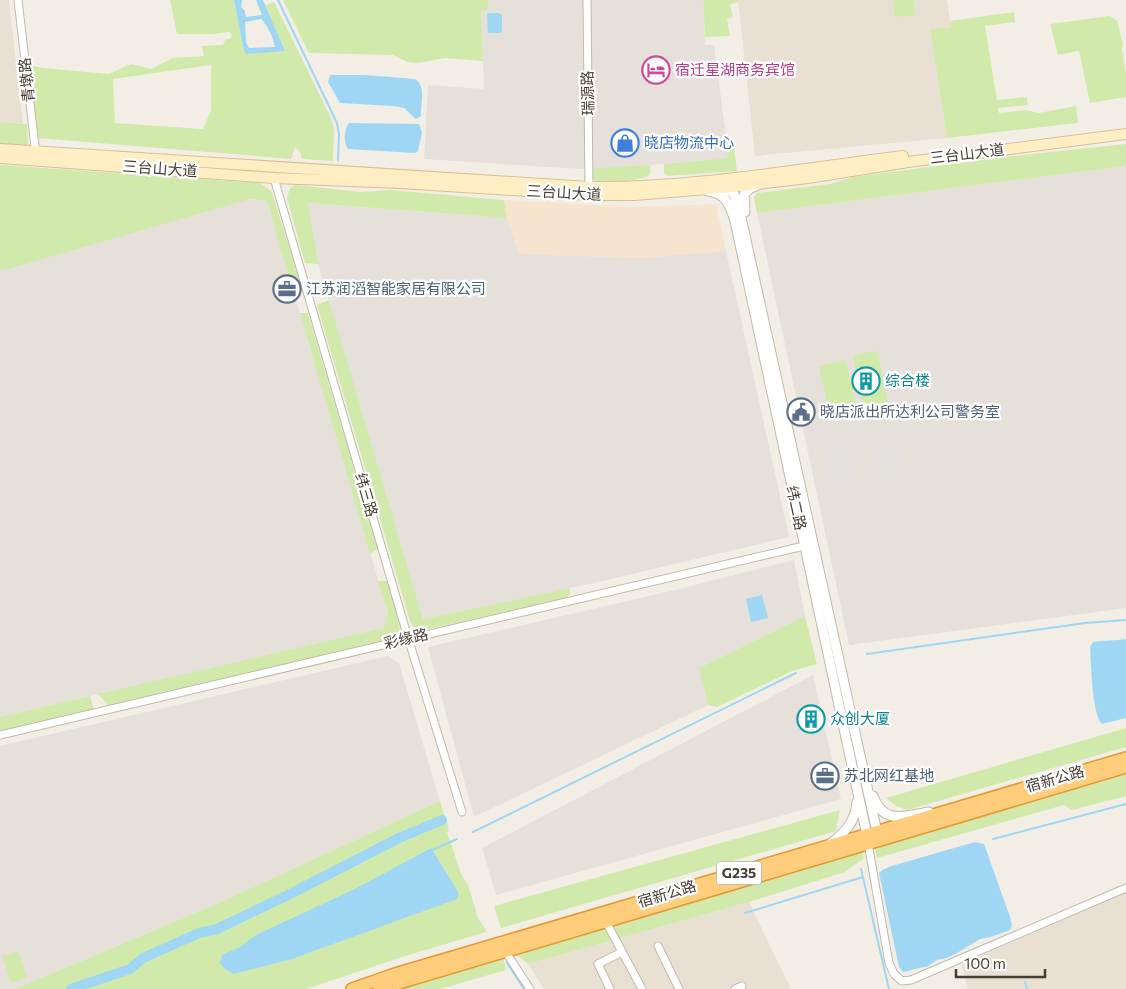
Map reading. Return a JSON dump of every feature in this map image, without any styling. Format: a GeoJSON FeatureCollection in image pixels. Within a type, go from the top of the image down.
{"type":"FeatureCollection","features":[{"type":"Feature","properties":{"kind":"highway","name":"宿新公路"},"geometry":{"type":"LineString","coordinates":[[379,989],[505,951],[603,917],[828,846],[871,837],[990,798],[1126,758]]}},
{"type":"Feature","properties":{"kind":"highway","name":"宿新公路"},"geometry":{"type":"LineString","coordinates":[[352,989],[395,974],[603,917],[871,837],[1126,767]]}},
{"type":"Feature","properties":{"kind":"main road","name":"三台山大道"},"geometry":{"type":"LineString","coordinates":[[0,149],[36,156],[274,178],[634,195],[1126,128]]}},
{"type":"Feature","properties":{"kind":"main road","name":"三台山大道"},"geometry":{"type":"LineString","coordinates":[[0,158],[36,156],[589,187],[676,185],[726,188],[1126,134]]}},
{"type":"Feature","properties":{"kind":"street","name":"青墩路"},"geometry":{"type":"LineString","coordinates":[[18,0],[36,156]]}},
{"type":"Feature","properties":{"kind":"street","name":"瑞源路"},"geometry":{"type":"LineString","coordinates":[[587,0],[589,187]]}},
{"type":"Feature","properties":{"kind":"street","name":"纬三路"},"geometry":{"type":"LineString","coordinates":[[274,178],[408,638],[462,812]]}},
{"type":"Feature","properties":{"kind":"street"},"geometry":{"type":"LineString","coordinates":[[754,276],[754,254],[743,198],[746,192],[762,184]]}},
{"type":"Feature","properties":{"kind":"street","name":"纬二路"},"geometry":{"type":"LineString","coordinates":[[706,186],[727,199],[731,209],[863,770],[871,837]]}},
{"type":"Feature","properties":{"kind":"street","name":"纬二路"},"geometry":{"type":"LineString","coordinates":[[726,188],[734,194],[738,204],[809,545],[850,760],[871,837]]}},
{"type":"Feature","properties":{"kind":"street","name":"彩缘路"},"geometry":{"type":"LineString","coordinates":[[0,735],[809,545]]}},
{"type":"Feature","properties":{"kind":"street"},"geometry":{"type":"LineString","coordinates":[[828,846],[850,826],[856,812],[857,803],[850,760]]}},
{"type":"Feature","properties":{"kind":"street"},"geometry":{"type":"LineString","coordinates":[[863,770],[875,802],[884,813],[891,816],[916,814],[990,798]]}},
{"type":"Feature","properties":{"kind":"street"},"geometry":{"type":"LineString","coordinates":[[871,837],[889,963],[894,974],[902,981],[911,980],[1126,888]]}},
{"type":"Feature","properties":{"kind":"street"},"geometry":{"type":"LineString","coordinates":[[603,917],[642,989]]}},
{"type":"Feature","properties":{"kind":"street"},"geometry":{"type":"LineString","coordinates":[[658,946],[679,989]]}},
{"type":"Feature","properties":{"kind":"street"},"geometry":{"type":"LineString","coordinates":[[505,951],[530,989]]}},
{"type":"Feature","properties":{"kind":"street"},"geometry":{"type":"LineString","coordinates":[[610,989],[598,964],[622,952]]}},
{"type":"Feature","properties":{"kind":"shaded area"},"geometry":{"type":"Polygon","coordinates":[[[0,0],[9,0],[23,123],[0,122],[0,0]]]}},
{"type":"Feature","properties":{"kind":"shaded area"},"geometry":{"type":"Polygon","coordinates":[[[488,0],[703,0],[705,45],[714,45],[729,158],[580,169],[424,159],[428,85],[484,89],[481,10],[488,10],[488,0]]]}},
{"type":"Feature","properties":{"kind":"shaded area"},"geometry":{"type":"Polygon","coordinates":[[[738,0],[893,0],[894,16],[915,14],[914,0],[947,0],[951,27],[930,29],[947,138],[755,156],[738,0]]]}},
{"type":"Feature","properties":{"kind":"shaded area"},"geometry":{"type":"Polygon","coordinates":[[[1126,166],[1126,608],[849,645],[757,213],[1126,166]]]}},
{"type":"Feature","properties":{"kind":"shaded area"},"geometry":{"type":"Polygon","coordinates":[[[0,175],[267,201],[388,613],[385,628],[0,717],[0,175]]]}},
{"type":"Feature","properties":{"kind":"shaded area"},"geometry":{"type":"Polygon","coordinates":[[[504,200],[631,207],[716,204],[726,251],[642,258],[519,254],[507,218],[504,200]]]}},
{"type":"Feature","properties":{"kind":"shaded area"},"geometry":{"type":"Polygon","coordinates":[[[307,203],[507,218],[519,254],[642,258],[726,251],[789,537],[594,583],[423,619],[318,264],[307,203]]]}},
{"type":"Feature","properties":{"kind":"shaded area"},"geometry":{"type":"Polygon","coordinates":[[[849,441],[858,486],[831,492],[821,447],[849,441]]]}},
{"type":"Feature","properties":{"kind":"shaded area"},"geometry":{"type":"Polygon","coordinates":[[[899,444],[905,476],[878,482],[872,450],[899,444]]]}},
{"type":"Feature","properties":{"kind":"shaded area"},"geometry":{"type":"Polygon","coordinates":[[[794,560],[805,616],[699,668],[708,705],[474,817],[428,647],[679,589],[794,560]]]}},
{"type":"Feature","properties":{"kind":"shaded area"},"geometry":{"type":"Polygon","coordinates":[[[388,656],[399,663],[440,801],[212,906],[15,989],[0,989],[0,746],[388,656]]]}},
{"type":"Feature","properties":{"kind":"shaded area"},"geometry":{"type":"Polygon","coordinates":[[[813,675],[841,799],[496,895],[482,848],[813,675]]]}},
{"type":"Feature","properties":{"kind":"shaded area"},"geometry":{"type":"Polygon","coordinates":[[[1126,893],[1126,989],[968,989],[961,964],[1126,893]]]}},
{"type":"Feature","properties":{"kind":"shaded area"},"geometry":{"type":"Polygon","coordinates":[[[749,902],[791,989],[544,989],[528,964],[749,902]]]}},
{"type":"Feature","properties":{"kind":"green space"},"geometry":{"type":"Polygon","coordinates":[[[170,0],[234,0],[244,51],[285,51],[265,5],[274,2],[331,118],[334,129],[333,161],[302,159],[300,152],[295,147],[291,159],[38,138],[29,65],[109,74],[131,64],[151,69],[173,58],[204,56],[202,46],[223,45],[225,40],[232,36],[229,32],[177,34],[170,0]],[[211,65],[113,79],[115,123],[203,129],[211,110],[211,65]]]}},
{"type":"Feature","properties":{"kind":"green space"},"geometry":{"type":"Polygon","coordinates":[[[283,0],[488,0],[488,10],[481,10],[483,61],[445,58],[418,63],[407,62],[393,55],[309,53],[283,0]]]}},
{"type":"Feature","properties":{"kind":"green space"},"geometry":{"type":"Polygon","coordinates":[[[703,0],[738,0],[738,3],[730,4],[733,17],[727,19],[730,36],[705,37],[703,0]]]}},
{"type":"Feature","properties":{"kind":"green space"},"geometry":{"type":"Polygon","coordinates":[[[893,0],[914,0],[915,15],[894,17],[893,0]]]}},
{"type":"Feature","properties":{"kind":"green space"},"geometry":{"type":"Polygon","coordinates":[[[1014,12],[1015,22],[985,26],[997,100],[1027,97],[1028,105],[998,108],[999,113],[1026,110],[1039,113],[1076,106],[1078,123],[947,138],[930,29],[951,27],[950,21],[1014,12]]]}},
{"type":"Feature","properties":{"kind":"green space"},"geometry":{"type":"Polygon","coordinates":[[[1110,16],[1117,21],[1123,44],[1126,97],[1090,103],[1079,51],[1058,55],[1050,24],[1110,16]]]}},
{"type":"Feature","properties":{"kind":"green space"},"geometry":{"type":"Polygon","coordinates":[[[0,122],[27,124],[28,144],[25,146],[0,145],[0,122]]]}},
{"type":"Feature","properties":{"kind":"green space"},"geometry":{"type":"Polygon","coordinates":[[[1126,144],[1126,166],[757,213],[754,197],[757,193],[830,184],[853,177],[1005,157],[1126,144]]]}},
{"type":"Feature","properties":{"kind":"green space"},"geometry":{"type":"Polygon","coordinates":[[[734,147],[737,171],[668,176],[664,173],[664,164],[728,158],[727,148],[734,147]]]}},
{"type":"Feature","properties":{"kind":"green space"},"geometry":{"type":"Polygon","coordinates":[[[0,165],[260,183],[272,192],[299,279],[291,284],[267,201],[250,199],[1,271],[0,165]]]}},
{"type":"Feature","properties":{"kind":"green space"},"geometry":{"type":"Polygon","coordinates":[[[651,165],[650,174],[647,177],[612,183],[594,180],[591,168],[651,165]]]}},
{"type":"Feature","properties":{"kind":"green space"},"geometry":{"type":"Polygon","coordinates":[[[296,185],[362,192],[391,190],[504,200],[507,218],[308,203],[318,264],[305,263],[287,198],[290,188],[296,185]]]}},
{"type":"Feature","properties":{"kind":"green space"},"geometry":{"type":"Polygon","coordinates":[[[329,300],[423,619],[570,588],[570,594],[567,598],[424,630],[417,629],[412,625],[317,305],[329,300]]]}},
{"type":"Feature","properties":{"kind":"green space"},"geometry":{"type":"Polygon","coordinates":[[[300,313],[308,313],[378,549],[370,554],[300,313]]]}},
{"type":"Feature","properties":{"kind":"green space"},"geometry":{"type":"Polygon","coordinates":[[[873,351],[878,354],[889,407],[865,411],[853,356],[873,351]]]}},
{"type":"Feature","properties":{"kind":"green space"},"geometry":{"type":"Polygon","coordinates":[[[846,360],[857,409],[830,414],[819,368],[823,365],[846,360]]]}},
{"type":"Feature","properties":{"kind":"green space"},"geometry":{"type":"Polygon","coordinates":[[[378,581],[388,581],[398,611],[400,627],[394,638],[109,706],[98,694],[384,628],[388,613],[378,581]]]}},
{"type":"Feature","properties":{"kind":"green space"},"geometry":{"type":"Polygon","coordinates":[[[805,616],[817,664],[792,671],[717,707],[708,705],[699,668],[805,616]]]}},
{"type":"Feature","properties":{"kind":"green space"},"geometry":{"type":"Polygon","coordinates":[[[90,696],[94,710],[0,732],[0,717],[90,696]]]}},
{"type":"Feature","properties":{"kind":"green space"},"geometry":{"type":"Polygon","coordinates":[[[1126,728],[1126,747],[907,810],[896,806],[886,798],[1126,728]]]}},
{"type":"Feature","properties":{"kind":"green space"},"geometry":{"type":"Polygon","coordinates":[[[1126,774],[1126,796],[1072,810],[1064,805],[877,858],[874,846],[1126,774]]]}},
{"type":"Feature","properties":{"kind":"green space"},"geometry":{"type":"Polygon","coordinates":[[[440,801],[449,830],[447,832],[461,874],[468,885],[478,918],[486,932],[402,957],[306,989],[15,989],[212,906],[440,801]]]}},
{"type":"Feature","properties":{"kind":"green space"},"geometry":{"type":"Polygon","coordinates":[[[840,810],[836,831],[501,928],[494,906],[840,810]]]}},
{"type":"Feature","properties":{"kind":"green space"},"geometry":{"type":"Polygon","coordinates":[[[861,850],[864,858],[845,872],[749,902],[528,964],[513,952],[861,850]]]}},
{"type":"Feature","properties":{"kind":"green space"},"geometry":{"type":"Polygon","coordinates":[[[18,951],[27,978],[11,983],[2,956],[18,951]]]}},
{"type":"Feature","properties":{"kind":"green space"},"geometry":{"type":"Polygon","coordinates":[[[503,958],[506,970],[440,989],[390,989],[503,958]]]}},
{"type":"Feature","properties":{"kind":"water"},"geometry":{"type":"Polygon","coordinates":[[[234,0],[242,0],[241,7],[245,11],[246,17],[262,15],[256,0],[263,0],[285,51],[246,54],[234,0]],[[261,19],[245,22],[246,42],[249,48],[275,47],[261,19]]]}},
{"type":"Feature","properties":{"kind":"water"},"geometry":{"type":"Polygon","coordinates":[[[487,14],[502,15],[502,31],[500,33],[488,33],[487,14]]]}},
{"type":"Feature","properties":{"kind":"water"},"geometry":{"type":"Polygon","coordinates":[[[330,75],[365,75],[415,79],[419,82],[422,91],[421,116],[416,119],[404,108],[393,106],[340,103],[328,82],[330,75]]]}},
{"type":"Feature","properties":{"kind":"water"},"geometry":{"type":"Polygon","coordinates":[[[349,123],[419,124],[422,132],[418,151],[415,153],[348,149],[345,143],[345,136],[349,123]]]}},
{"type":"Feature","properties":{"kind":"water"},"geometry":{"type":"Polygon","coordinates":[[[762,595],[768,618],[751,622],[746,599],[762,595]]]}},
{"type":"Feature","properties":{"kind":"water"},"geometry":{"type":"Polygon","coordinates":[[[1126,639],[1126,718],[1102,724],[1094,700],[1090,647],[1093,642],[1126,639]]]}},
{"type":"Feature","properties":{"kind":"water"},"geometry":{"type":"Polygon","coordinates":[[[975,842],[984,844],[1010,917],[1012,925],[1010,930],[980,939],[957,953],[937,960],[928,966],[903,972],[899,967],[879,873],[895,865],[975,842]]]}},
{"type":"Feature","properties":{"kind":"water"},"geometry":{"type":"Polygon","coordinates":[[[431,848],[457,890],[459,895],[457,899],[292,959],[234,974],[220,963],[222,955],[240,947],[256,935],[355,889],[431,848]]]}},
{"type":"Feature","properties":{"kind":"waterway"},"geometry":{"type":"LineString","coordinates":[[278,0],[337,123],[339,134],[338,160]]}},
{"type":"Feature","properties":{"kind":"waterway"},"geometry":{"type":"LineString","coordinates":[[867,654],[1085,623],[1126,620]]}},
{"type":"Feature","properties":{"kind":"waterway"},"geometry":{"type":"LineString","coordinates":[[473,832],[796,673]]}},
{"type":"Feature","properties":{"kind":"waterway"},"geometry":{"type":"LineString","coordinates":[[993,839],[1126,804]]}},
{"type":"Feature","properties":{"kind":"waterway"},"geometry":{"type":"LineString","coordinates":[[71,989],[130,969],[143,958],[199,933],[217,929],[399,838],[442,820]]}},
{"type":"Feature","properties":{"kind":"waterway"},"geometry":{"type":"LineString","coordinates":[[430,851],[457,839]]}},
{"type":"Feature","properties":{"kind":"waterway"},"geometry":{"type":"LineString","coordinates":[[861,869],[889,989]]}},
{"type":"Feature","properties":{"kind":"waterway"},"geometry":{"type":"LineString","coordinates":[[745,913],[863,877]]}},
{"type":"Feature","properties":{"kind":"waterway"},"geometry":{"type":"LineString","coordinates":[[507,963],[524,989]]}},
{"type":"Feature","properties":{"kind":"waterway"},"geometry":{"type":"LineString","coordinates":[[1025,982],[1027,989]]}},
{"type":"Feature","properties":{"kind":"place","name":"宿迁星湖商务宾馆"},"geometry":{"type":"Point","coordinates":[656,70]}},
{"type":"Feature","properties":{"kind":"place","name":"晓店物流中心"},"geometry":{"type":"Point","coordinates":[625,143]}},
{"type":"Feature","properties":{"kind":"place","name":"江苏润滔智能家居有限公司"},"geometry":{"type":"Point","coordinates":[287,289]}},
{"type":"Feature","properties":{"kind":"place","name":"综合楼"},"geometry":{"type":"Point","coordinates":[866,381]}},
{"type":"Feature","properties":{"kind":"place","name":"晓店派出所达利公司警务室"},"geometry":{"type":"Point","coordinates":[801,412]}},
{"type":"Feature","properties":{"kind":"place","name":"众创大厦"},"geometry":{"type":"Point","coordinates":[811,719]}},
{"type":"Feature","properties":{"kind":"place","name":"苏北网红基地"},"geometry":{"type":"Point","coordinates":[825,776]}}]}
